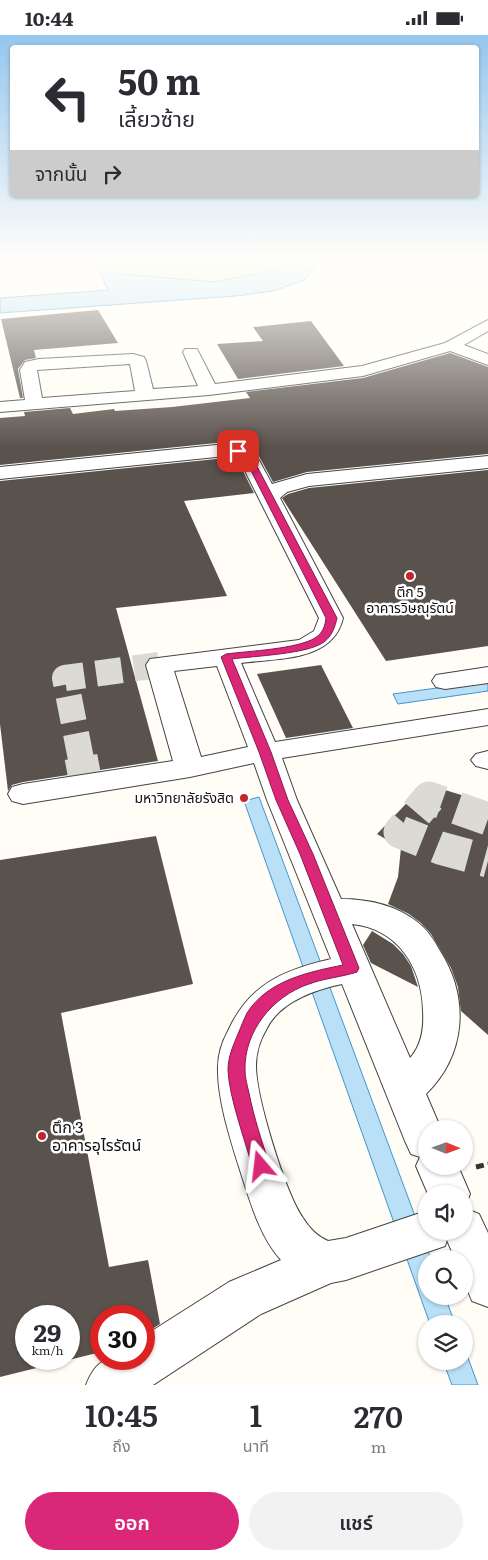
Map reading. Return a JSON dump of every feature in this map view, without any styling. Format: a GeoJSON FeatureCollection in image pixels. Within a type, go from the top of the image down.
{"type":"FeatureCollection","features":[{"type":"Feature","properties":{"kind":"street"},"geometry":{"type":"LineString","coordinates":[[0,407],[209,389],[363,371],[451,346],[488,325]]}},
{"type":"Feature","properties":{"kind":"street"},"geometry":{"type":"LineString","coordinates":[[451,346],[488,359]]}},
{"type":"Feature","properties":{"kind":"street"},"geometry":{"type":"LineString","coordinates":[[191,352],[209,389]]}},
{"type":"Feature","properties":{"kind":"street"},"geometry":{"type":"LineString","coordinates":[[35,405],[28,370],[30,366],[39,364],[133,359],[138,361],[145,395]]}},
{"type":"Feature","properties":{"kind":"street"},"geometry":{"type":"LineString","coordinates":[[0,473],[226,449],[247,455],[332,618],[329,629],[321,639],[305,647],[159,665],[190,768]]}},
{"type":"Feature","properties":{"kind":"street"},"geometry":{"type":"LineString","coordinates":[[270,497],[280,488],[307,480],[488,462]]}},
{"type":"Feature","properties":{"kind":"street"},"geometry":{"type":"LineString","coordinates":[[226,657],[265,752],[282,800],[329,912],[329,973],[404,1089],[418,1122]]}},
{"type":"Feature","properties":{"kind":"street"},"geometry":{"type":"LineString","coordinates":[[445,681],[488,675]]}},
{"type":"Feature","properties":{"kind":"street"},"geometry":{"type":"LineString","coordinates":[[23,794],[190,768],[265,752],[488,717]]}},
{"type":"Feature","properties":{"kind":"street"},"geometry":{"type":"LineString","coordinates":[[329,912],[355,912],[390,921],[411,936],[429,965],[436,981],[442,1008],[441,1038],[432,1059],[418,1077],[404,1089]]}},
{"type":"Feature","properties":{"kind":"street"},"geometry":{"type":"LineString","coordinates":[[328,1263],[312,1257],[294,1243],[281,1222],[266,1185],[244,1111],[236,1071],[238,1053],[254,1016],[266,1002],[279,993],[329,973]]}},
{"type":"Feature","properties":{"kind":"street"},"geometry":{"type":"LineString","coordinates":[[110,1385],[245,1298],[328,1263],[418,1237]]}},
{"type":"Feature","properties":{"kind":"street"},"geometry":{"type":"LineString","coordinates":[[434,1240],[488,1285]]}},
{"type":"Feature","properties":{"kind":"water"},"geometry":{"type":"Polygon","coordinates":[[[488,681],[488,691],[398,704],[393,694],[488,681]]]}},
{"type":"Feature","properties":{"kind":"water"},"geometry":{"type":"Polygon","coordinates":[[[259,797],[418,1224],[418,1240],[424,1240],[428,1250],[418,1250],[418,1290],[244,801],[259,797]]]}},
{"type":"Feature","properties":{"kind":"water"},"geometry":{"type":"Polygon","coordinates":[[[423,1305],[448,1305],[452,1315],[427,1315],[423,1305]]]}},
{"type":"Feature","properties":{"kind":"water"},"geometry":{"type":"Polygon","coordinates":[[[446,1370],[472,1370],[478,1385],[452,1385],[446,1370]]]}},
{"type":"Feature","properties":{"kind":"building"},"geometry":{"type":"Polygon","coordinates":[[[2,322],[105,322],[118,343],[34,350],[36,358],[25,360],[18,369],[23,398],[20,398],[2,322]]]}},
{"type":"Feature","properties":{"kind":"building"},"geometry":{"type":"Polygon","coordinates":[[[312,322],[344,366],[238,379],[217,344],[263,341],[253,327],[312,322]]]}},
{"type":"Feature","properties":{"kind":"building"},"geometry":{"type":"Polygon","coordinates":[[[450,353],[488,367],[488,454],[307,472],[273,482],[255,449],[239,443],[226,442],[0,465],[0,418],[25,416],[24,412],[70,408],[73,414],[114,409],[115,411],[172,407],[250,398],[246,392],[363,378],[450,353]]]}},
{"type":"Feature","properties":{"kind":"building"},"geometry":{"type":"Polygon","coordinates":[[[226,458],[238,461],[254,493],[184,501],[227,596],[116,608],[158,761],[23,782],[12,785],[8,791],[0,724],[0,481],[226,458]]]}},
{"type":"Feature","properties":{"kind":"building","name":"ตึก 5 อาคารวิษณุรัตน์"},"geometry":{"type":"Polygon","coordinates":[[[488,470],[488,646],[386,661],[282,498],[288,494],[309,488],[488,470]]]}},
{"type":"Feature","properties":{"kind":"building"},"geometry":{"type":"Polygon","coordinates":[[[321,665],[353,728],[286,738],[257,674],[321,665]]]}},
{"type":"Feature","properties":{"kind":"building"},"geometry":{"type":"Polygon","coordinates":[[[425,784],[488,803],[488,1035],[461,1011],[458,987],[451,968],[431,934],[409,914],[388,904],[398,877],[401,848],[377,834],[425,784]]]}},
{"type":"Feature","properties":{"kind":"building","name":"ตึก 3 อาคารอุไรรัตน์"},"geometry":{"type":"Polygon","coordinates":[[[156,836],[193,984],[61,1013],[109,1267],[148,1260],[160,1324],[155,1327],[155,1305],[90,1305],[90,1355],[80,1357],[80,1305],[15,1305],[15,1370],[28,1370],[0,1377],[0,860],[156,836]]]}},
{"type":"Feature","properties":{"kind":"building"},"geometry":{"type":"Polygon","coordinates":[[[372,931],[393,944],[403,954],[411,966],[418,987],[371,963],[363,945],[372,931]]]}},
{"type":"Feature","properties":{"kind":"tunnel"},"geometry":{"type":"LineString","coordinates":[[81,759],[65,678],[159,665]]}},
{"type":"Feature","properties":{"kind":"tunnel"},"geometry":{"type":"LineString","coordinates":[[81,757],[86,784]]}},
{"type":"Feature","properties":{"kind":"tunnel"},"geometry":{"type":"LineString","coordinates":[[488,819],[429,798],[400,832],[440,848],[488,861]]}},
{"type":"Feature","properties":{"kind":"place","name":"ตึก 5 อาคารวิษณุรัตน์"},"geometry":{"type":"Point","coordinates":[410,576]}},
{"type":"Feature","properties":{"kind":"place","name":"มหาวิทยาลัยรังสิต"},"geometry":{"type":"Point","coordinates":[244,798]}},
{"type":"Feature","properties":{"kind":"place","name":"ตึก 3 อาคารอุไรรัตน์"},"geometry":{"type":"Point","coordinates":[42,1136]}},
{"type":"Feature","properties":{"kind":"route"},"geometry":{"type":"LineString","coordinates":[[238,451],[247,455],[332,618],[329,629],[321,639],[305,647],[226,657],[265,752],[282,800],[352,968],[306,979],[285,988],[266,1002],[254,1016],[245,1035],[238,1053],[236,1071],[244,1111],[261,1166]]}}]}
